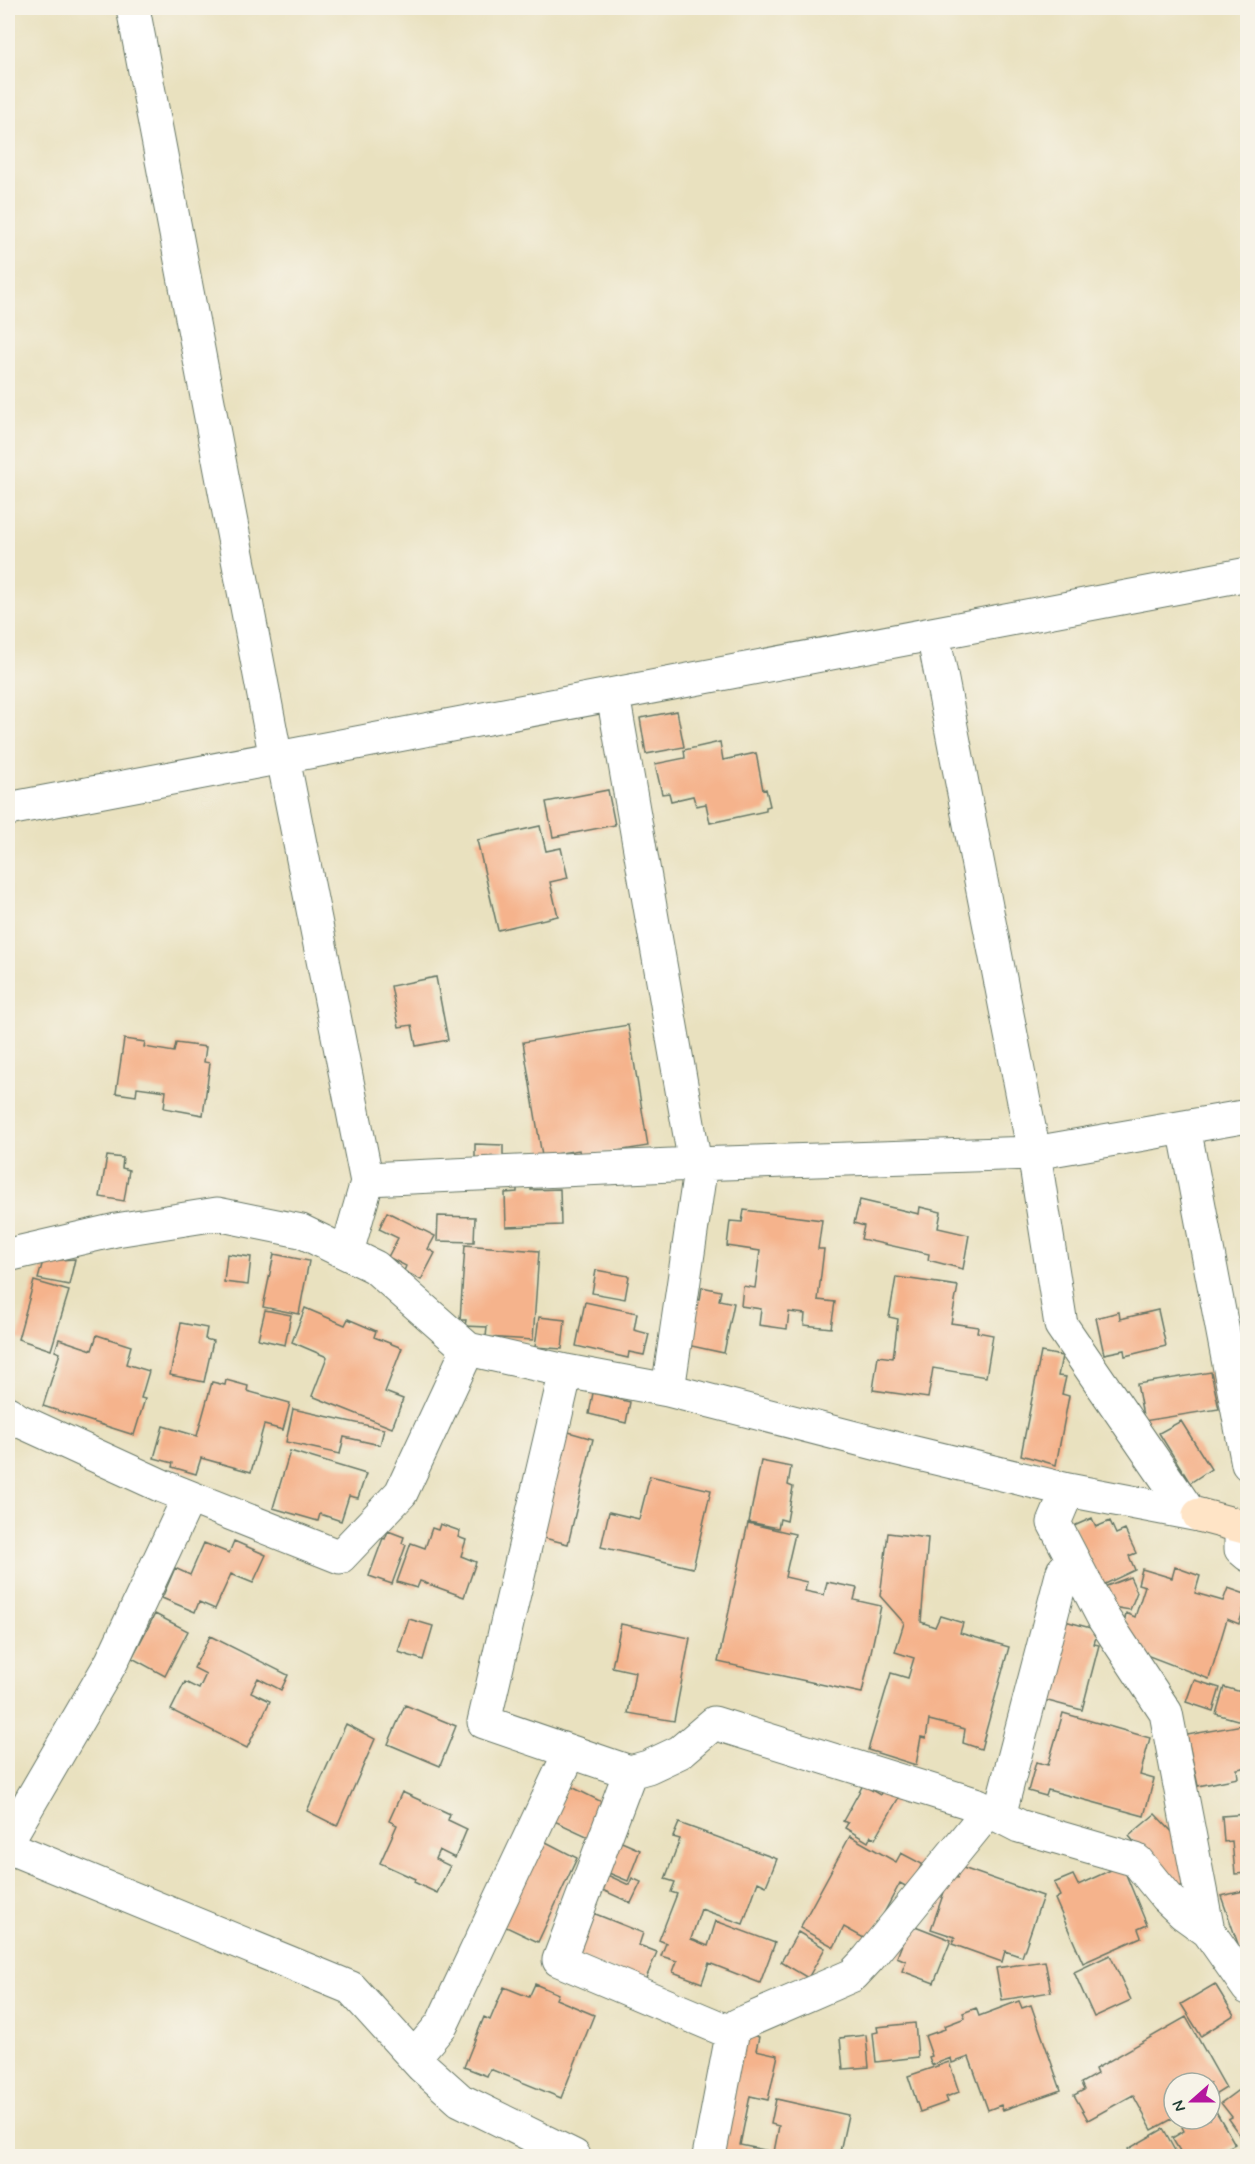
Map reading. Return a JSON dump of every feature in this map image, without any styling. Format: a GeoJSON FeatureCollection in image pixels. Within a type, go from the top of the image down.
{"type":"FeatureCollection","features":[{"type":"Feature","properties":{"kind":"street"},"geometry":{"type":"LineString","coordinates":[[133,8],[279,758],[367,1179],[347,1252]]}},
{"type":"Feature","properties":{"kind":"street"},"geometry":{"type":"LineString","coordinates":[[8,809],[1248,574]]}},
{"type":"Feature","properties":{"kind":"street"},"geometry":{"type":"LineString","coordinates":[[933,634],[1034,1153],[1060,1324],[1194,1514]]}},
{"type":"Feature","properties":{"kind":"street"},"geometry":{"type":"LineString","coordinates":[[613,695],[698,1164],[668,1390]]}},
{"type":"Feature","properties":{"kind":"street"},"geometry":{"type":"LineString","coordinates":[[367,1179],[698,1164],[1034,1153],[1248,1116]]}},
{"type":"Feature","properties":{"kind":"street"},"geometry":{"type":"LineString","coordinates":[[1184,1127],[1248,1464]]}},
{"type":"Feature","properties":{"kind":"street"},"geometry":{"type":"LineString","coordinates":[[8,1256],[116,1230],[217,1214],[301,1231],[375,1267],[468,1350],[668,1390],[1068,1490],[1194,1514],[1246,1537]]}},
{"type":"Feature","properties":{"kind":"street"},"geometry":{"type":"LineString","coordinates":[[8,1413],[28,1425],[189,1497],[340,1557],[401,1493],[468,1350]]}},
{"type":"Feature","properties":{"kind":"street"},"geometry":{"type":"LineString","coordinates":[[566,1371],[484,1722],[630,1772],[648,1767],[680,1752],[714,1723],[978,1805],[1019,1826],[1136,1860],[1166,1897],[1208,1931],[1248,1988]]}},
{"type":"Feature","properties":{"kind":"street"},"geometry":{"type":"LineString","coordinates":[[1068,1490],[1054,1523],[1104,1619],[1166,1713],[1208,1931]]}},
{"type":"Feature","properties":{"kind":"street"},"geometry":{"type":"LineString","coordinates":[[8,1840],[112,1661],[189,1497]]}},
{"type":"Feature","properties":{"kind":"street"},"geometry":{"type":"LineString","coordinates":[[710,2157],[732,2032],[738,2025],[853,1975],[994,1813],[1063,1571],[1074,1561]]}},
{"type":"Feature","properties":{"kind":"street"},"geometry":{"type":"LineString","coordinates":[[414,2057],[442,2024],[570,1752]]}},
{"type":"Feature","properties":{"kind":"street"},"geometry":{"type":"LineString","coordinates":[[630,1772],[559,1960],[732,2032]]}},
{"type":"Feature","properties":{"kind":"street"},"geometry":{"type":"LineString","coordinates":[[8,1847],[351,1988],[414,2057],[460,2100],[574,2157]]}},
{"type":"Feature","properties":{"kind":"building"},"geometry":{"type":"Polygon","coordinates":[[[677,711],[684,747],[646,754],[640,718],[677,711]]]}},
{"type":"Feature","properties":{"kind":"building"},"geometry":{"type":"Polygon","coordinates":[[[720,742],[723,760],[756,753],[763,790],[766,789],[770,806],[766,807],[766,811],[710,823],[706,804],[696,806],[693,796],[671,801],[669,793],[662,794],[655,764],[685,758],[684,750],[720,742]]]}},
{"type":"Feature","properties":{"kind":"building"},"geometry":{"type":"Polygon","coordinates":[[[608,790],[615,825],[553,837],[546,802],[608,790]]]}},
{"type":"Feature","properties":{"kind":"building"},"geometry":{"type":"Polygon","coordinates":[[[540,826],[546,851],[561,848],[568,878],[550,882],[558,916],[498,930],[477,840],[540,826]]]}},
{"type":"Feature","properties":{"kind":"building"},"geometry":{"type":"Polygon","coordinates":[[[436,977],[448,1040],[416,1046],[412,1025],[399,1027],[391,986],[436,977]]]}},
{"type":"Feature","properties":{"kind":"building"},"geometry":{"type":"Polygon","coordinates":[[[628,1025],[648,1146],[580,1157],[579,1150],[542,1156],[523,1042],[628,1025]]]}},
{"type":"Feature","properties":{"kind":"building"},"geometry":{"type":"Polygon","coordinates":[[[124,1039],[145,1042],[144,1047],[174,1052],[176,1043],[206,1047],[204,1062],[210,1063],[203,1115],[164,1108],[166,1091],[137,1087],[136,1096],[116,1093],[124,1039]]]}},
{"type":"Feature","properties":{"kind":"building"},"geometry":{"type":"Polygon","coordinates":[[[475,1144],[503,1145],[503,1164],[475,1163],[475,1144]]]}},
{"type":"Feature","properties":{"kind":"building"},"geometry":{"type":"Polygon","coordinates":[[[107,1156],[123,1158],[122,1168],[129,1170],[124,1201],[100,1197],[107,1156]]]}},
{"type":"Feature","properties":{"kind":"building"},"geometry":{"type":"Polygon","coordinates":[[[531,1185],[531,1190],[560,1189],[561,1225],[506,1227],[505,1193],[517,1192],[517,1186],[531,1185]]]}},
{"type":"Feature","properties":{"kind":"building"},"geometry":{"type":"Polygon","coordinates":[[[860,1200],[919,1214],[920,1207],[941,1212],[938,1228],[969,1235],[963,1269],[928,1260],[929,1254],[861,1239],[864,1226],[854,1223],[860,1200]]]}},
{"type":"Feature","properties":{"kind":"building"},"geometry":{"type":"Polygon","coordinates":[[[744,1210],[822,1220],[818,1249],[824,1249],[818,1300],[835,1302],[831,1328],[804,1325],[805,1314],[789,1312],[787,1329],[759,1325],[761,1309],[741,1306],[743,1286],[755,1288],[760,1251],[727,1246],[730,1221],[742,1222],[744,1210]]]}},
{"type":"Feature","properties":{"kind":"building"},"geometry":{"type":"Polygon","coordinates":[[[387,1212],[435,1236],[428,1249],[435,1253],[421,1280],[404,1271],[406,1266],[388,1257],[398,1238],[379,1229],[387,1212]]]}},
{"type":"Feature","properties":{"kind":"building"},"geometry":{"type":"Polygon","coordinates":[[[438,1216],[475,1217],[474,1242],[437,1241],[438,1216]]]}},
{"type":"Feature","properties":{"kind":"building"},"geometry":{"type":"Polygon","coordinates":[[[465,1245],[539,1251],[533,1340],[486,1337],[487,1327],[465,1326],[466,1320],[460,1320],[465,1245]]]}},
{"type":"Feature","properties":{"kind":"building"},"geometry":{"type":"Polygon","coordinates":[[[227,1254],[251,1257],[248,1285],[224,1282],[227,1254]]]}},
{"type":"Feature","properties":{"kind":"building"},"geometry":{"type":"Polygon","coordinates":[[[274,1254],[309,1261],[299,1314],[263,1307],[274,1254]]]}},
{"type":"Feature","properties":{"kind":"building"},"geometry":{"type":"Polygon","coordinates":[[[75,1259],[69,1285],[38,1279],[43,1261],[75,1259]]]}},
{"type":"Feature","properties":{"kind":"building"},"geometry":{"type":"Polygon","coordinates":[[[596,1270],[629,1276],[625,1299],[592,1293],[596,1270]]]}},
{"type":"Feature","properties":{"kind":"building"},"geometry":{"type":"Polygon","coordinates":[[[896,1277],[958,1286],[951,1323],[978,1327],[977,1332],[993,1335],[986,1377],[933,1368],[928,1398],[873,1390],[878,1356],[893,1358],[898,1319],[889,1317],[896,1277]]]}},
{"type":"Feature","properties":{"kind":"building"},"geometry":{"type":"Polygon","coordinates":[[[34,1281],[69,1291],[51,1350],[18,1339],[34,1281]]]}},
{"type":"Feature","properties":{"kind":"building"},"geometry":{"type":"Polygon","coordinates":[[[702,1287],[721,1291],[719,1300],[734,1303],[724,1353],[687,1345],[696,1299],[700,1300],[702,1287]]]}},
{"type":"Feature","properties":{"kind":"building"},"geometry":{"type":"Polygon","coordinates":[[[585,1302],[637,1313],[634,1330],[649,1334],[644,1355],[629,1352],[628,1358],[576,1346],[585,1302]]]}},
{"type":"Feature","properties":{"kind":"building"},"geometry":{"type":"Polygon","coordinates":[[[305,1308],[345,1325],[348,1319],[376,1331],[374,1337],[402,1348],[385,1392],[403,1399],[392,1428],[312,1396],[327,1357],[292,1342],[305,1308]]]}},
{"type":"Feature","properties":{"kind":"building"},"geometry":{"type":"Polygon","coordinates":[[[265,1310],[291,1315],[285,1345],[258,1339],[265,1310]]]}},
{"type":"Feature","properties":{"kind":"building"},"geometry":{"type":"Polygon","coordinates":[[[1158,1310],[1166,1346],[1125,1356],[1124,1350],[1104,1354],[1096,1318],[1119,1312],[1120,1319],[1158,1310]]]}},
{"type":"Feature","properties":{"kind":"building"},"geometry":{"type":"Polygon","coordinates":[[[539,1317],[565,1320],[562,1349],[535,1347],[539,1317]]]}},
{"type":"Feature","properties":{"kind":"building"},"geometry":{"type":"Polygon","coordinates":[[[181,1323],[207,1328],[205,1339],[213,1341],[204,1382],[170,1375],[181,1323]]]}},
{"type":"Feature","properties":{"kind":"building"},"geometry":{"type":"Polygon","coordinates":[[[97,1335],[131,1346],[126,1364],[149,1371],[141,1398],[145,1399],[134,1435],[43,1406],[60,1353],[55,1351],[59,1339],[92,1350],[97,1335]]]}},
{"type":"Feature","properties":{"kind":"building"},"geometry":{"type":"Polygon","coordinates":[[[1041,1352],[1062,1356],[1058,1376],[1066,1377],[1062,1394],[1069,1396],[1056,1465],[1021,1455],[1041,1352]]]}},
{"type":"Feature","properties":{"kind":"building"},"geometry":{"type":"Polygon","coordinates":[[[1211,1372],[1219,1409],[1144,1421],[1137,1384],[1211,1372]]]}},
{"type":"Feature","properties":{"kind":"building"},"geometry":{"type":"Polygon","coordinates":[[[226,1380],[248,1386],[247,1391],[290,1403],[283,1430],[264,1425],[251,1472],[201,1458],[196,1474],[172,1467],[173,1463],[154,1458],[163,1426],[197,1436],[212,1382],[225,1385],[226,1380]]]}},
{"type":"Feature","properties":{"kind":"building"},"geometry":{"type":"Polygon","coordinates":[[[593,1393],[630,1402],[626,1423],[589,1414],[593,1393]]]}},
{"type":"Feature","properties":{"kind":"building"},"geometry":{"type":"Polygon","coordinates":[[[293,1409],[384,1429],[380,1445],[344,1437],[340,1454],[286,1442],[293,1409]]]}},
{"type":"Feature","properties":{"kind":"building"},"geometry":{"type":"Polygon","coordinates":[[[1181,1421],[1211,1469],[1190,1483],[1159,1433],[1181,1421]]]}},
{"type":"Feature","properties":{"kind":"building"},"geometry":{"type":"Polygon","coordinates":[[[565,1431],[593,1439],[568,1544],[540,1537],[565,1431]]]}},
{"type":"Feature","properties":{"kind":"building"},"geometry":{"type":"Polygon","coordinates":[[[290,1451],[366,1474],[358,1498],[349,1496],[341,1521],[320,1514],[318,1521],[273,1508],[290,1451]]]}},
{"type":"Feature","properties":{"kind":"building"},"geometry":{"type":"Polygon","coordinates":[[[761,1461],[791,1467],[788,1485],[793,1487],[787,1521],[780,1519],[778,1528],[749,1522],[761,1461]]]}},
{"type":"Feature","properties":{"kind":"building"},"geometry":{"type":"Polygon","coordinates":[[[650,1476],[711,1490],[693,1568],[601,1547],[609,1512],[639,1519],[650,1476]]]}},
{"type":"Feature","properties":{"kind":"building"},"geometry":{"type":"Polygon","coordinates":[[[1092,1518],[1096,1527],[1110,1521],[1116,1534],[1125,1530],[1136,1553],[1129,1556],[1135,1570],[1101,1586],[1074,1526],[1092,1518]]]}},
{"type":"Feature","properties":{"kind":"building"},"geometry":{"type":"Polygon","coordinates":[[[748,1523],[795,1534],[785,1577],[807,1582],[805,1591],[824,1595],[827,1582],[857,1588],[854,1600],[881,1606],[862,1693],[718,1662],[748,1523]]]}},
{"type":"Feature","properties":{"kind":"building"},"geometry":{"type":"Polygon","coordinates":[[[440,1524],[460,1531],[458,1537],[466,1540],[461,1556],[476,1562],[464,1597],[420,1581],[417,1588],[397,1582],[411,1543],[425,1548],[432,1528],[438,1530],[440,1524]]]}},
{"type":"Feature","properties":{"kind":"building"},"geometry":{"type":"Polygon","coordinates":[[[388,1531],[404,1537],[402,1543],[406,1545],[392,1584],[369,1576],[383,1538],[385,1539],[388,1531]]]}},
{"type":"Feature","properties":{"kind":"building"},"geometry":{"type":"Polygon","coordinates":[[[888,1533],[928,1538],[921,1622],[935,1627],[940,1616],[963,1623],[960,1633],[1009,1647],[981,1749],[963,1743],[965,1729],[929,1720],[926,1738],[921,1737],[916,1765],[868,1750],[891,1673],[908,1678],[914,1658],[895,1652],[904,1623],[880,1596],[888,1533]]]}},
{"type":"Feature","properties":{"kind":"building"},"geometry":{"type":"Polygon","coordinates":[[[234,1541],[266,1555],[253,1583],[231,1574],[215,1609],[199,1602],[195,1612],[162,1598],[175,1568],[190,1575],[204,1543],[229,1553],[234,1541]]]}},
{"type":"Feature","properties":{"kind":"building"},"geometry":{"type":"Polygon","coordinates":[[[1175,1567],[1200,1576],[1195,1593],[1223,1601],[1228,1588],[1248,1595],[1239,1624],[1227,1619],[1209,1679],[1141,1653],[1124,1624],[1126,1613],[1135,1617],[1145,1586],[1138,1584],[1142,1569],[1172,1578],[1175,1567]]]}},
{"type":"Feature","properties":{"kind":"building"},"geometry":{"type":"Polygon","coordinates":[[[1130,1577],[1137,1592],[1130,1610],[1113,1607],[1104,1587],[1130,1577]]]}},
{"type":"Feature","properties":{"kind":"building"},"geometry":{"type":"Polygon","coordinates":[[[155,1614],[188,1631],[165,1676],[132,1658],[155,1614]]]}},
{"type":"Feature","properties":{"kind":"building"},"geometry":{"type":"Polygon","coordinates":[[[409,1619],[433,1626],[423,1660],[398,1652],[409,1619]]]}},
{"type":"Feature","properties":{"kind":"building"},"geometry":{"type":"Polygon","coordinates":[[[1065,1621],[1098,1630],[1094,1644],[1099,1645],[1082,1710],[1044,1700],[1065,1621]]]}},
{"type":"Feature","properties":{"kind":"building"},"geometry":{"type":"Polygon","coordinates":[[[621,1624],[690,1638],[674,1721],[628,1713],[635,1672],[612,1667],[621,1624]]]}},
{"type":"Feature","properties":{"kind":"building"},"geometry":{"type":"Polygon","coordinates":[[[210,1636],[288,1675],[281,1690],[258,1678],[251,1692],[270,1701],[247,1748],[171,1710],[185,1682],[199,1689],[206,1674],[194,1668],[210,1636]]]}},
{"type":"Feature","properties":{"kind":"building"},"geometry":{"type":"Polygon","coordinates":[[[1194,1680],[1220,1688],[1213,1711],[1186,1702],[1194,1680]]]}},
{"type":"Feature","properties":{"kind":"building"},"geometry":{"type":"Polygon","coordinates":[[[1224,1687],[1248,1694],[1248,1723],[1216,1714],[1224,1687]]]}},
{"type":"Feature","properties":{"kind":"building"},"geometry":{"type":"Polygon","coordinates":[[[405,1705],[456,1726],[440,1766],[388,1744],[405,1705]]]}},
{"type":"Feature","properties":{"kind":"building"},"geometry":{"type":"Polygon","coordinates":[[[1063,1713],[1150,1738],[1140,1775],[1154,1779],[1144,1816],[1048,1790],[1046,1796],[1028,1791],[1036,1762],[1048,1765],[1063,1713]]]}},
{"type":"Feature","properties":{"kind":"building"},"geometry":{"type":"Polygon","coordinates":[[[346,1724],[375,1739],[337,1826],[307,1811],[346,1724]]]}},
{"type":"Feature","properties":{"kind":"building"},"geometry":{"type":"Polygon","coordinates":[[[1242,1725],[1248,1767],[1237,1769],[1238,1778],[1198,1786],[1187,1735],[1242,1725]]]}},
{"type":"Feature","properties":{"kind":"building"},"geometry":{"type":"Polygon","coordinates":[[[568,1785],[606,1804],[593,1839],[552,1820],[568,1785]]]}},
{"type":"Feature","properties":{"kind":"building"},"geometry":{"type":"Polygon","coordinates":[[[863,1785],[880,1795],[883,1789],[899,1797],[875,1839],[871,1836],[868,1842],[845,1828],[848,1823],[843,1821],[863,1785]]]}},
{"type":"Feature","properties":{"kind":"building"},"geometry":{"type":"Polygon","coordinates":[[[402,1792],[450,1814],[448,1820],[467,1829],[455,1858],[439,1850],[435,1859],[450,1866],[437,1893],[414,1882],[415,1879],[380,1863],[397,1825],[389,1821],[402,1792]]]}},
{"type":"Feature","properties":{"kind":"building"},"geometry":{"type":"Polygon","coordinates":[[[1155,1814],[1176,1836],[1188,1882],[1175,1889],[1129,1836],[1155,1814]]]}},
{"type":"Feature","properties":{"kind":"building"},"geometry":{"type":"Polygon","coordinates":[[[1248,1814],[1248,1873],[1235,1874],[1232,1841],[1224,1842],[1222,1816],[1248,1814]]]}},
{"type":"Feature","properties":{"kind":"building"},"geometry":{"type":"Polygon","coordinates":[[[679,1823],[777,1859],[766,1886],[758,1882],[743,1924],[701,1909],[691,1939],[708,1946],[716,1921],[775,1943],[760,1983],[709,1963],[702,1983],[673,1972],[677,1961],[661,1956],[666,1943],[659,1940],[677,1894],[671,1892],[675,1882],[665,1879],[680,1839],[673,1837],[679,1823]]]}},
{"type":"Feature","properties":{"kind":"building"},"geometry":{"type":"Polygon","coordinates":[[[850,1836],[896,1862],[901,1853],[922,1864],[909,1888],[900,1883],[869,1941],[844,1927],[834,1947],[800,1928],[850,1836]]]}},
{"type":"Feature","properties":{"kind":"building"},"geometry":{"type":"Polygon","coordinates":[[[542,1840],[577,1858],[538,1942],[502,1925],[542,1840]]]}},
{"type":"Feature","properties":{"kind":"building"},"geometry":{"type":"Polygon","coordinates":[[[617,1840],[640,1850],[628,1881],[604,1871],[617,1840]]]}},
{"type":"Feature","properties":{"kind":"building"},"geometry":{"type":"Polygon","coordinates":[[[1122,1865],[1147,1925],[1138,1929],[1141,1937],[1083,1963],[1055,1899],[1060,1896],[1054,1883],[1073,1875],[1078,1885],[1122,1865]]]}},
{"type":"Feature","properties":{"kind":"building"},"geometry":{"type":"Polygon","coordinates":[[[960,1867],[1043,1896],[1022,1957],[1005,1951],[1002,1962],[952,1944],[955,1937],[931,1929],[950,1875],[957,1878],[960,1867]]]}},
{"type":"Feature","properties":{"kind":"building"},"geometry":{"type":"Polygon","coordinates":[[[605,1874],[629,1885],[632,1878],[641,1882],[631,1903],[598,1888],[605,1874]]]}},
{"type":"Feature","properties":{"kind":"building"},"geometry":{"type":"Polygon","coordinates":[[[1248,1890],[1248,1956],[1243,1958],[1221,1896],[1248,1890]]]}},
{"type":"Feature","properties":{"kind":"building"},"geometry":{"type":"Polygon","coordinates":[[[593,1913],[643,1933],[639,1945],[657,1952],[644,1983],[576,1955],[593,1913]]]}},
{"type":"Feature","properties":{"kind":"building"},"geometry":{"type":"Polygon","coordinates":[[[910,1924],[951,1940],[934,1983],[902,1971],[906,1961],[897,1957],[910,1924]]]}},
{"type":"Feature","properties":{"kind":"building"},"geometry":{"type":"Polygon","coordinates":[[[798,1932],[825,1948],[808,1978],[781,1962],[798,1932]]]}},
{"type":"Feature","properties":{"kind":"building"},"geometry":{"type":"Polygon","coordinates":[[[1110,1955],[1131,2000],[1094,2017],[1074,1972],[1110,1955]]]}},
{"type":"Feature","properties":{"kind":"building"},"geometry":{"type":"Polygon","coordinates":[[[1045,1961],[1051,1992],[1002,2000],[996,1968],[1045,1961]]]}},
{"type":"Feature","properties":{"kind":"building"},"geometry":{"type":"Polygon","coordinates":[[[535,1984],[558,1994],[556,1999],[594,2015],[561,2098],[490,2069],[487,2076],[464,2067],[484,2017],[490,2020],[504,1987],[529,1997],[535,1984]]]}},
{"type":"Feature","properties":{"kind":"building"},"geometry":{"type":"Polygon","coordinates":[[[1215,1984],[1234,2015],[1201,2036],[1181,2004],[1215,1984]]]}},
{"type":"Feature","properties":{"kind":"building"},"geometry":{"type":"Polygon","coordinates":[[[1019,2001],[1022,2008],[1031,2005],[1061,2090],[1003,2110],[1001,2105],[988,2110],[969,2057],[952,2063],[951,2058],[932,2065],[929,2057],[932,2056],[925,2036],[945,2029],[944,2026],[965,2018],[963,2013],[976,2008],[979,2016],[1019,2001]]]}},
{"type":"Feature","properties":{"kind":"building"},"geometry":{"type":"Polygon","coordinates":[[[1186,2017],[1216,2071],[1162,2071],[1162,2125],[1152,2130],[1133,2095],[1088,2120],[1074,2095],[1084,2090],[1081,2083],[1097,2074],[1095,2069],[1186,2017]]]}},
{"type":"Feature","properties":{"kind":"building"},"geometry":{"type":"Polygon","coordinates":[[[915,2023],[918,2057],[876,2062],[873,2033],[878,2032],[877,2027],[915,2023]]]}},
{"type":"Feature","properties":{"kind":"building"},"geometry":{"type":"Polygon","coordinates":[[[743,2033],[759,2037],[756,2050],[778,2055],[768,2100],[750,2096],[740,2145],[774,2152],[779,2126],[771,2124],[776,2099],[848,2115],[839,2156],[723,2156],[743,2033]]]}},
{"type":"Feature","properties":{"kind":"building"},"geometry":{"type":"Polygon","coordinates":[[[866,2035],[869,2067],[843,2069],[840,2038],[866,2035]]]}},
{"type":"Feature","properties":{"kind":"building"},"geometry":{"type":"Polygon","coordinates":[[[949,2062],[959,2092],[946,2097],[948,2102],[920,2112],[908,2076],[949,2062]]]}},
{"type":"Feature","properties":{"kind":"building"},"geometry":{"type":"Polygon","coordinates":[[[1248,2083],[1248,2132],[1241,2137],[1228,2119],[1232,2117],[1222,2102],[1248,2083]]]}},
{"type":"Feature","properties":{"kind":"building"},"geometry":{"type":"Polygon","coordinates":[[[1222,2122],[1235,2144],[1213,2156],[1183,2156],[1172,2138],[1184,2131],[1222,2131],[1222,2122]]]}},
{"type":"Feature","properties":{"kind":"building"},"geometry":{"type":"Polygon","coordinates":[[[1162,2130],[1178,2156],[1132,2156],[1128,2149],[1162,2130]]]}}]}
